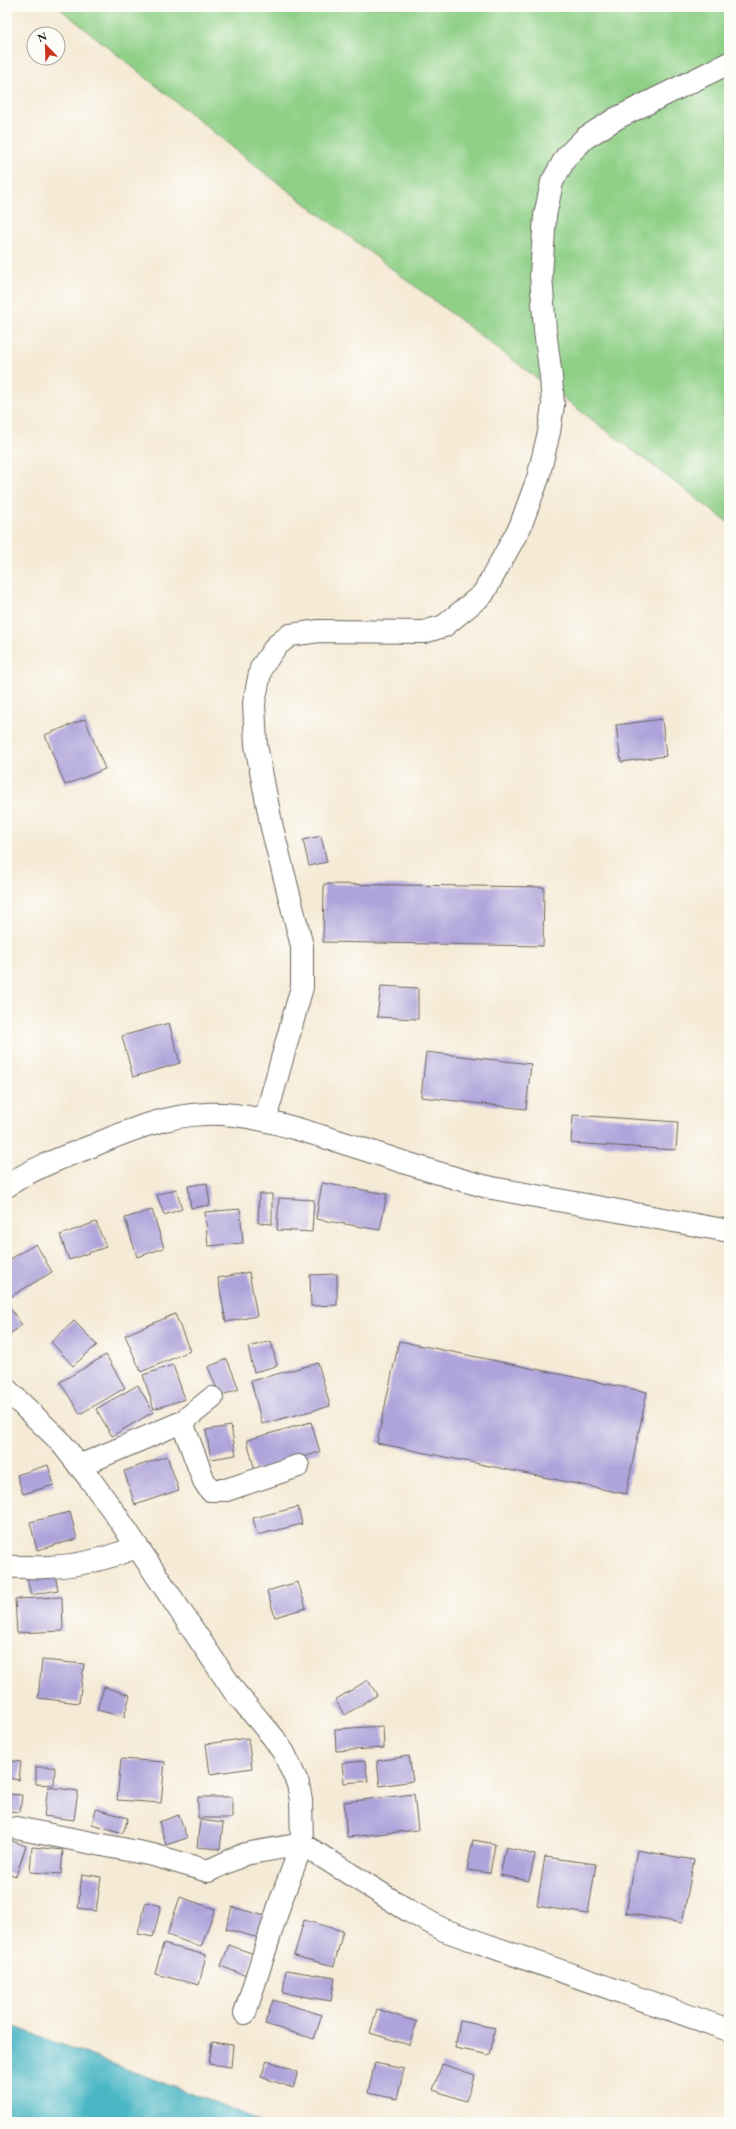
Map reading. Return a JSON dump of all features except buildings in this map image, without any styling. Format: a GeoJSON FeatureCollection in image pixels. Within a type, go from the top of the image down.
{"type":"FeatureCollection","features":[{"type":"Feature","properties":{"kind":"street"},"geometry":{"type":"LineString","coordinates":[[265,1120],[302,987],[303,963],[302,946],[272,828],[256,745],[254,703],[261,668],[276,646],[290,635],[319,631],[424,632],[444,626],[483,594],[520,527],[538,478],[549,432],[553,405],[541,275],[545,216],[552,182],[566,157],[585,138],[617,118],[729,63]]}},
{"type":"Feature","properties":{"kind":"street"},"geometry":{"type":"LineString","coordinates":[[7,1186],[52,1162],[114,1137],[163,1121],[206,1114],[265,1120],[413,1163],[455,1179],[485,1186],[729,1230]]}},
{"type":"Feature","properties":{"kind":"street"},"geometry":{"type":"LineString","coordinates":[[7,1390],[59,1440],[114,1512],[136,1547],[234,1691],[273,1736],[284,1753],[298,1784],[301,1800],[302,1844],[280,1903],[245,2013]]}},
{"type":"Feature","properties":{"kind":"street"},"geometry":{"type":"LineString","coordinates":[[79,1466],[182,1422],[212,1398]]}},
{"type":"Feature","properties":{"kind":"street"},"geometry":{"type":"LineString","coordinates":[[182,1422],[204,1482],[210,1490],[226,1490],[298,1466]]}},
{"type":"Feature","properties":{"kind":"street"},"geometry":{"type":"LineString","coordinates":[[7,1567],[46,1567],[83,1564],[112,1557],[136,1547]]}},
{"type":"Feature","properties":{"kind":"street"},"geometry":{"type":"LineString","coordinates":[[16,1828],[153,1855],[208,1871],[245,1854],[302,1844],[415,1914],[444,1930],[729,2030]]}},
{"type":"Feature","properties":{"kind":"green space"},"geometry":{"type":"Polygon","coordinates":[[[58,7],[729,7],[729,523],[261,170],[58,7]]]}},
{"type":"Feature","properties":{"kind":"water"},"geometry":{"type":"Polygon","coordinates":[[[7,2024],[235,2110],[260,2122],[7,2122],[7,2024]]]}}]}
